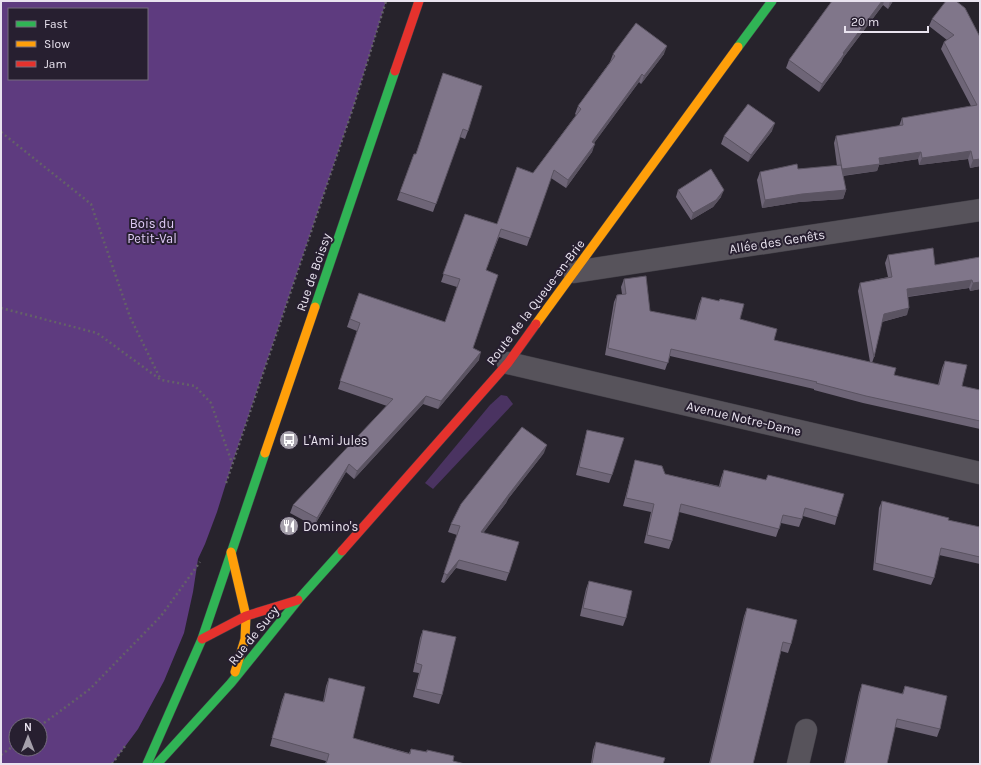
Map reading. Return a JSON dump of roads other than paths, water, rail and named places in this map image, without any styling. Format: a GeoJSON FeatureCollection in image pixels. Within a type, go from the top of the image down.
{"type":"FeatureCollection","features":[{"type":"Feature","properties":{"kind":"main road","name":"Rue de Boissy"},"geometry":{"type":"LineString","coordinates":[[147,764],[202,639],[419,1]]}},
{"type":"Feature","properties":{"kind":"main road","name":"Route de la Queue-en-Brie"},"geometry":{"type":"LineString","coordinates":[[298,600],[508,363],[772,1]]}},
{"type":"Feature","properties":{"kind":"main road"},"geometry":{"type":"LineString","coordinates":[[231,552],[246,616],[245,639],[231,683]]}},
{"type":"Feature","properties":{"kind":"main road","name":"Rue de Sucy"},"geometry":{"type":"LineString","coordinates":[[202,639],[246,616],[298,600]]}},
{"type":"Feature","properties":{"kind":"main road","name":"Rue de Sucy"},"geometry":{"type":"LineString","coordinates":[[157,764],[231,683],[298,600]]}},
{"type":"Feature","properties":{"kind":"street","name":"Allée des Genêts"},"geometry":{"type":"LineString","coordinates":[[574,272],[980,210]]}},
{"type":"Feature","properties":{"kind":"street","name":"Avenue Notre-Dame"},"geometry":{"type":"LineString","coordinates":[[508,363],[980,474]]}},
{"type":"Feature","properties":{"kind":"street"},"geometry":{"type":"LineString","coordinates":[[798,764],[806,730]]}},
{"type":"Feature","properties":{"kind":"place","name":"L'Ami Jules"},"geometry":{"type":"Point","coordinates":[289,440]}},
{"type":"Feature","properties":{"kind":"place","name":"Domino's"},"geometry":{"type":"Point","coordinates":[289,526]}},
{"type":"Feature","properties":{"kind":"park label","name":"Bois du Petit-Val"},"geometry":{"type":"Point","coordinates":[152,230]}}]}
